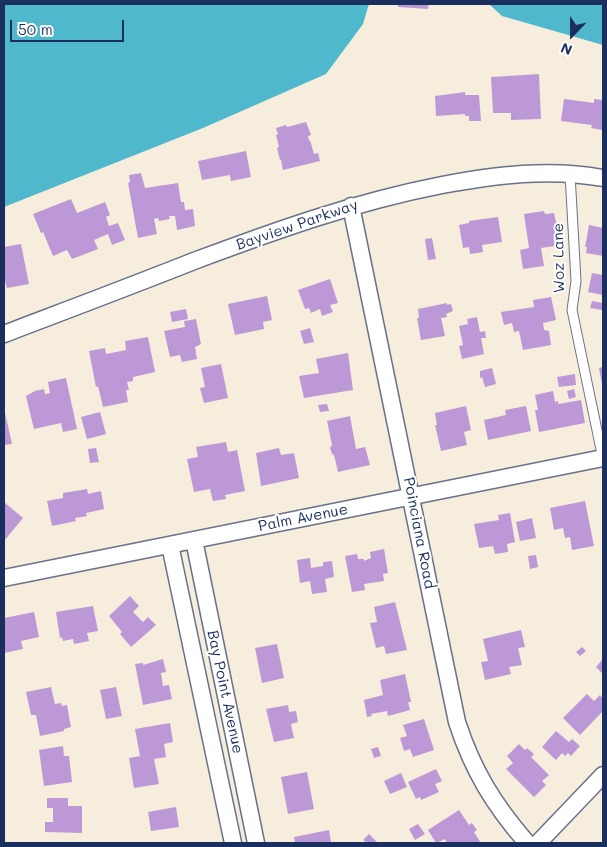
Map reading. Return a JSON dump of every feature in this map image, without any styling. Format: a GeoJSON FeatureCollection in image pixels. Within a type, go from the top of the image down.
{"type":"FeatureCollection","features":[{"type":"Feature","properties":{"kind":"street","name":"Bayview Parkway"},"geometry":{"type":"LineString","coordinates":[[4,334],[222,251],[351,206],[404,192],[479,178],[533,172],[603,178]]}},
{"type":"Feature","properties":{"kind":"street","name":"Poinciana Road"},"geometry":{"type":"LineString","coordinates":[[351,206],[454,707],[464,742],[480,779],[510,824],[527,843]]}},
{"type":"Feature","properties":{"kind":"street","name":"Palm Avenue"},"geometry":{"type":"LineString","coordinates":[[4,578],[603,458]]}},
{"type":"Feature","properties":{"kind":"street","name":"Bay Point Avenue"},"geometry":{"type":"LineString","coordinates":[[194,540],[256,843]]}},
{"type":"Feature","properties":{"kind":"street","name":"Bay Point Avenue"},"geometry":{"type":"LineString","coordinates":[[170,545],[233,843]]}},
{"type":"Feature","properties":{"kind":"street"},"geometry":{"type":"LineString","coordinates":[[538,843],[603,775]]}},
{"type":"Feature","properties":{"kind":"lane","name":"Woz Lane"},"geometry":{"type":"LineString","coordinates":[[570,174],[576,281],[572,310],[603,458]]}},
{"type":"Feature","properties":{"kind":"water"},"geometry":{"type":"Polygon","coordinates":[[[4,4],[369,4],[363,24],[326,74],[203,128],[4,207],[4,4]]]}},
{"type":"Feature","properties":{"kind":"water"},"geometry":{"type":"Polygon","coordinates":[[[486,4],[603,4],[603,45],[502,16],[490,5],[486,4]]]}},
{"type":"Feature","properties":{"kind":"building"},"geometry":{"type":"Polygon","coordinates":[[[398,4],[429,4],[428,9],[398,7],[398,4]]]}},
{"type":"Feature","properties":{"kind":"building"},"geometry":{"type":"Polygon","coordinates":[[[539,74],[541,119],[511,120],[511,113],[493,113],[491,77],[539,74]]]}},
{"type":"Feature","properties":{"kind":"building"},"geometry":{"type":"Polygon","coordinates":[[[465,92],[465,95],[479,95],[481,121],[469,121],[469,116],[465,116],[465,114],[436,116],[435,96],[465,92]]]}},
{"type":"Feature","properties":{"kind":"building"},"geometry":{"type":"Polygon","coordinates":[[[564,99],[594,103],[594,99],[603,100],[603,130],[591,128],[592,125],[561,121],[564,99]]]}},
{"type":"Feature","properties":{"kind":"building"},"geometry":{"type":"Polygon","coordinates":[[[306,122],[311,135],[308,136],[309,141],[314,154],[318,153],[320,161],[283,170],[281,161],[283,161],[280,160],[277,148],[279,147],[276,128],[306,122]]]}},
{"type":"Feature","properties":{"kind":"building"},"geometry":{"type":"Polygon","coordinates":[[[246,151],[251,177],[231,181],[230,175],[202,180],[198,161],[246,151]]]}},
{"type":"Feature","properties":{"kind":"building"},"geometry":{"type":"Polygon","coordinates":[[[141,173],[145,188],[178,183],[181,202],[184,202],[185,210],[193,209],[195,226],[177,230],[175,216],[169,216],[170,219],[159,221],[158,218],[154,219],[157,234],[138,238],[128,183],[130,182],[129,175],[141,173]]]}},
{"type":"Feature","properties":{"kind":"building"},"geometry":{"type":"Polygon","coordinates":[[[71,199],[77,213],[105,202],[110,215],[106,217],[109,226],[118,223],[125,240],[112,245],[108,234],[94,240],[98,249],[72,259],[67,250],[53,256],[33,214],[71,199]]]}},
{"type":"Feature","properties":{"kind":"building"},"geometry":{"type":"Polygon","coordinates":[[[544,211],[545,214],[554,213],[556,222],[559,222],[562,237],[559,237],[561,245],[541,248],[544,266],[523,269],[520,250],[529,248],[524,214],[544,211]]]}},
{"type":"Feature","properties":{"kind":"building"},"geometry":{"type":"Polygon","coordinates":[[[498,217],[502,242],[482,245],[483,252],[470,254],[469,247],[463,248],[459,225],[469,223],[469,221],[498,217]]]}},
{"type":"Feature","properties":{"kind":"building"},"geometry":{"type":"Polygon","coordinates":[[[589,225],[603,228],[603,256],[586,253],[587,247],[585,247],[589,225]]]}},
{"type":"Feature","properties":{"kind":"building"},"geometry":{"type":"Polygon","coordinates":[[[432,238],[436,259],[428,260],[425,239],[432,238]]]}},
{"type":"Feature","properties":{"kind":"building"},"geometry":{"type":"Polygon","coordinates":[[[21,244],[29,284],[7,288],[4,282],[4,247],[21,244]]]}},
{"type":"Feature","properties":{"kind":"building"},"geometry":{"type":"Polygon","coordinates":[[[592,273],[603,275],[603,295],[588,292],[592,273]]]}},
{"type":"Feature","properties":{"kind":"building"},"geometry":{"type":"Polygon","coordinates":[[[330,279],[338,303],[330,305],[333,312],[322,316],[320,309],[311,313],[309,308],[305,309],[298,290],[330,279]]]}},
{"type":"Feature","properties":{"kind":"building"},"geometry":{"type":"Polygon","coordinates":[[[267,296],[272,320],[263,322],[264,329],[235,335],[228,304],[267,296]]]}},
{"type":"Feature","properties":{"kind":"building"},"geometry":{"type":"Polygon","coordinates":[[[551,297],[556,320],[543,323],[544,330],[549,331],[551,345],[523,350],[519,331],[514,332],[512,323],[504,325],[501,312],[534,307],[533,300],[551,297]]]}},
{"type":"Feature","properties":{"kind":"building"},"geometry":{"type":"Polygon","coordinates":[[[592,301],[603,303],[602,310],[590,308],[592,301]]]}},
{"type":"Feature","properties":{"kind":"building"},"geometry":{"type":"Polygon","coordinates":[[[447,303],[447,305],[451,304],[453,311],[446,314],[447,317],[441,318],[445,336],[421,340],[417,318],[419,318],[418,309],[447,303]]]}},
{"type":"Feature","properties":{"kind":"building"},"geometry":{"type":"Polygon","coordinates":[[[186,309],[188,319],[172,322],[170,312],[186,309]]]}},
{"type":"Feature","properties":{"kind":"building"},"geometry":{"type":"Polygon","coordinates":[[[477,317],[480,332],[485,331],[486,338],[481,338],[484,354],[462,359],[459,346],[463,345],[459,326],[468,324],[467,319],[477,317]]]}},
{"type":"Feature","properties":{"kind":"building"},"geometry":{"type":"Polygon","coordinates":[[[196,319],[201,344],[195,347],[197,359],[182,362],[180,355],[170,357],[164,331],[185,327],[184,321],[196,319]]]}},
{"type":"Feature","properties":{"kind":"building"},"geometry":{"type":"Polygon","coordinates":[[[310,328],[314,342],[304,344],[300,331],[310,328]]]}},
{"type":"Feature","properties":{"kind":"building"},"geometry":{"type":"Polygon","coordinates":[[[148,337],[155,372],[133,377],[133,381],[127,382],[129,390],[126,390],[128,402],[103,407],[98,386],[96,387],[89,351],[105,348],[106,354],[126,350],[125,341],[148,337]]]}},
{"type":"Feature","properties":{"kind":"building"},"geometry":{"type":"Polygon","coordinates":[[[348,353],[353,390],[304,398],[299,376],[319,373],[316,359],[348,353]]]}},
{"type":"Feature","properties":{"kind":"building"},"geometry":{"type":"Polygon","coordinates":[[[221,364],[228,398],[204,403],[200,388],[205,387],[201,368],[221,364]]]}},
{"type":"Feature","properties":{"kind":"building"},"geometry":{"type":"Polygon","coordinates":[[[603,367],[603,384],[602,384],[599,368],[603,367]]]}},
{"type":"Feature","properties":{"kind":"building"},"geometry":{"type":"Polygon","coordinates":[[[492,368],[496,384],[485,387],[482,377],[480,378],[480,371],[492,368]]]}},
{"type":"Feature","properties":{"kind":"building"},"geometry":{"type":"Polygon","coordinates":[[[575,374],[576,385],[559,387],[557,377],[575,374]]]}},
{"type":"Feature","properties":{"kind":"building"},"geometry":{"type":"Polygon","coordinates":[[[66,378],[77,429],[63,432],[61,423],[34,429],[26,396],[44,389],[45,394],[50,393],[48,382],[66,378]]]}},
{"type":"Feature","properties":{"kind":"building"},"geometry":{"type":"Polygon","coordinates":[[[574,389],[576,397],[569,399],[567,391],[574,389]]]}},
{"type":"Feature","properties":{"kind":"building"},"geometry":{"type":"Polygon","coordinates":[[[553,391],[555,402],[558,401],[558,404],[581,400],[585,423],[539,432],[535,410],[538,410],[535,395],[553,391]]]}},
{"type":"Feature","properties":{"kind":"building"},"geometry":{"type":"Polygon","coordinates":[[[327,404],[329,411],[320,412],[318,405],[327,404]]]}},
{"type":"Feature","properties":{"kind":"building"},"geometry":{"type":"Polygon","coordinates":[[[466,406],[471,430],[464,432],[467,445],[441,451],[435,425],[437,425],[435,413],[466,406]]]}},
{"type":"Feature","properties":{"kind":"building"},"geometry":{"type":"Polygon","coordinates":[[[526,406],[531,431],[488,440],[484,420],[506,415],[505,410],[526,406]]]}},
{"type":"Feature","properties":{"kind":"building"},"geometry":{"type":"Polygon","coordinates":[[[4,408],[12,444],[4,445],[4,408]]]}},
{"type":"Feature","properties":{"kind":"building"},"geometry":{"type":"Polygon","coordinates":[[[100,412],[106,434],[87,439],[81,417],[100,412]]]}},
{"type":"Feature","properties":{"kind":"building"},"geometry":{"type":"Polygon","coordinates":[[[350,416],[356,449],[365,447],[370,465],[338,472],[334,455],[330,448],[332,445],[327,421],[350,416]]]}},
{"type":"Feature","properties":{"kind":"building"},"geometry":{"type":"Polygon","coordinates":[[[226,442],[228,452],[237,450],[245,491],[225,495],[226,499],[213,501],[210,489],[194,492],[187,459],[198,457],[196,447],[226,442]]]}},
{"type":"Feature","properties":{"kind":"building"},"geometry":{"type":"Polygon","coordinates":[[[96,448],[99,462],[90,463],[88,449],[96,448]]]}},
{"type":"Feature","properties":{"kind":"building"},"geometry":{"type":"Polygon","coordinates":[[[279,448],[281,455],[294,453],[299,478],[261,486],[256,453],[279,448]]]}},
{"type":"Feature","properties":{"kind":"building"},"geometry":{"type":"Polygon","coordinates":[[[87,489],[88,494],[101,491],[104,509],[86,513],[87,516],[75,518],[76,521],[52,526],[47,501],[63,498],[63,493],[87,489]]]}},
{"type":"Feature","properties":{"kind":"building"},"geometry":{"type":"Polygon","coordinates":[[[585,501],[594,546],[572,550],[570,537],[565,538],[563,528],[554,530],[550,508],[585,501]]]}},
{"type":"Feature","properties":{"kind":"building"},"geometry":{"type":"Polygon","coordinates":[[[4,502],[23,518],[4,541],[4,502]]]}},
{"type":"Feature","properties":{"kind":"building"},"geometry":{"type":"Polygon","coordinates":[[[510,513],[515,542],[507,544],[508,552],[495,554],[493,546],[479,548],[474,524],[499,520],[498,515],[510,513]]]}},
{"type":"Feature","properties":{"kind":"building"},"geometry":{"type":"Polygon","coordinates":[[[532,518],[536,538],[520,541],[516,522],[532,518]]]}},
{"type":"Feature","properties":{"kind":"building"},"geometry":{"type":"Polygon","coordinates":[[[384,549],[388,573],[383,574],[384,581],[364,584],[365,590],[352,592],[345,556],[357,554],[358,559],[364,559],[364,561],[371,558],[370,552],[384,549]]]}},
{"type":"Feature","properties":{"kind":"building"},"geometry":{"type":"Polygon","coordinates":[[[536,555],[538,567],[530,569],[528,556],[536,555]]]}},
{"type":"Feature","properties":{"kind":"building"},"geometry":{"type":"Polygon","coordinates":[[[310,558],[311,568],[323,566],[323,562],[332,561],[334,577],[325,579],[327,592],[312,594],[310,581],[300,583],[297,560],[310,558]]]}},
{"type":"Feature","properties":{"kind":"building"},"geometry":{"type":"Polygon","coordinates":[[[130,596],[139,606],[133,612],[143,622],[148,617],[156,625],[131,647],[109,616],[130,596]]]}},
{"type":"Feature","properties":{"kind":"building"},"geometry":{"type":"Polygon","coordinates":[[[395,602],[407,650],[386,654],[384,646],[376,648],[370,623],[377,622],[374,607],[395,602]]]}},
{"type":"Feature","properties":{"kind":"building"},"geometry":{"type":"Polygon","coordinates":[[[93,606],[98,631],[87,633],[89,641],[74,644],[73,639],[63,641],[62,637],[60,638],[56,612],[93,606]]]}},
{"type":"Feature","properties":{"kind":"building"},"geometry":{"type":"Polygon","coordinates":[[[34,612],[39,637],[21,641],[23,649],[4,653],[4,618],[34,612]]]}},
{"type":"Feature","properties":{"kind":"building"},"geometry":{"type":"Polygon","coordinates":[[[521,630],[525,647],[518,648],[522,665],[509,667],[511,674],[485,680],[481,662],[488,661],[483,639],[521,630]]]}},
{"type":"Feature","properties":{"kind":"building"},"geometry":{"type":"Polygon","coordinates":[[[277,644],[284,678],[262,683],[255,648],[277,644]]]}},
{"type":"Feature","properties":{"kind":"building"},"geometry":{"type":"Polygon","coordinates":[[[582,647],[586,651],[580,656],[576,652],[582,647]]]}},
{"type":"Feature","properties":{"kind":"building"},"geometry":{"type":"Polygon","coordinates":[[[163,659],[166,672],[161,673],[163,686],[169,685],[172,699],[143,705],[135,664],[143,663],[143,665],[163,659]]]}},
{"type":"Feature","properties":{"kind":"building"},"geometry":{"type":"Polygon","coordinates":[[[603,659],[603,674],[596,667],[603,659]]]}},
{"type":"Feature","properties":{"kind":"building"},"geometry":{"type":"Polygon","coordinates":[[[405,674],[411,702],[408,702],[410,710],[388,716],[387,711],[371,714],[372,716],[367,717],[364,700],[383,695],[380,680],[405,674]]]}},
{"type":"Feature","properties":{"kind":"building"},"geometry":{"type":"Polygon","coordinates":[[[51,687],[55,704],[67,705],[71,727],[64,729],[64,731],[40,736],[36,715],[31,715],[26,692],[51,687]]]}},
{"type":"Feature","properties":{"kind":"building"},"geometry":{"type":"Polygon","coordinates":[[[116,687],[122,716],[106,719],[100,690],[116,687]]]}},
{"type":"Feature","properties":{"kind":"building"},"geometry":{"type":"Polygon","coordinates":[[[587,694],[594,701],[600,695],[603,699],[603,711],[580,735],[563,718],[587,694]]]}},
{"type":"Feature","properties":{"kind":"building"},"geometry":{"type":"Polygon","coordinates":[[[288,705],[289,712],[296,711],[298,722],[291,724],[294,738],[274,742],[266,709],[288,705]]]}},
{"type":"Feature","properties":{"kind":"building"},"geometry":{"type":"Polygon","coordinates":[[[424,719],[434,750],[413,757],[410,749],[404,751],[400,738],[407,736],[403,725],[424,719]]]}},
{"type":"Feature","properties":{"kind":"building"},"geometry":{"type":"Polygon","coordinates":[[[170,723],[173,742],[164,744],[166,757],[154,759],[159,784],[134,788],[129,758],[140,756],[135,729],[170,723]]]}},
{"type":"Feature","properties":{"kind":"building"},"geometry":{"type":"Polygon","coordinates":[[[556,731],[569,742],[572,739],[580,746],[571,756],[568,753],[565,756],[562,753],[556,760],[542,747],[556,731]]]}},
{"type":"Feature","properties":{"kind":"building"},"geometry":{"type":"Polygon","coordinates":[[[519,744],[525,750],[527,748],[534,754],[531,757],[549,775],[542,781],[546,785],[534,797],[506,769],[513,763],[507,756],[519,744]]]}},
{"type":"Feature","properties":{"kind":"building"},"geometry":{"type":"Polygon","coordinates":[[[63,746],[64,756],[69,756],[72,782],[44,786],[39,750],[63,746]]]}},
{"type":"Feature","properties":{"kind":"building"},"geometry":{"type":"Polygon","coordinates":[[[378,747],[381,756],[374,758],[371,749],[378,747]]]}},
{"type":"Feature","properties":{"kind":"building"},"geometry":{"type":"Polygon","coordinates":[[[436,769],[442,781],[435,784],[439,792],[421,800],[420,797],[416,799],[408,782],[436,769]]]}},
{"type":"Feature","properties":{"kind":"building"},"geometry":{"type":"Polygon","coordinates":[[[307,772],[314,809],[288,814],[281,777],[307,772]]]}},
{"type":"Feature","properties":{"kind":"building"},"geometry":{"type":"Polygon","coordinates":[[[401,773],[407,787],[390,794],[384,781],[401,773]]]}},
{"type":"Feature","properties":{"kind":"building"},"geometry":{"type":"Polygon","coordinates":[[[47,798],[68,798],[68,806],[82,806],[82,833],[45,832],[45,822],[53,822],[53,808],[47,808],[47,798]]]}},
{"type":"Feature","properties":{"kind":"building"},"geometry":{"type":"Polygon","coordinates":[[[176,807],[179,827],[151,831],[148,812],[176,807]]]}},
{"type":"Feature","properties":{"kind":"building"},"geometry":{"type":"Polygon","coordinates":[[[459,810],[469,825],[472,823],[477,830],[474,832],[481,843],[447,843],[445,839],[436,843],[428,830],[459,810]]]}},
{"type":"Feature","properties":{"kind":"building"},"geometry":{"type":"Polygon","coordinates":[[[418,824],[425,834],[415,840],[409,829],[418,824]]]}},
{"type":"Feature","properties":{"kind":"building"},"geometry":{"type":"Polygon","coordinates":[[[329,830],[331,842],[295,843],[294,837],[329,830]]]}},
{"type":"Feature","properties":{"kind":"building"},"geometry":{"type":"Polygon","coordinates":[[[369,834],[378,843],[367,843],[363,840],[369,834]]]}}]}
